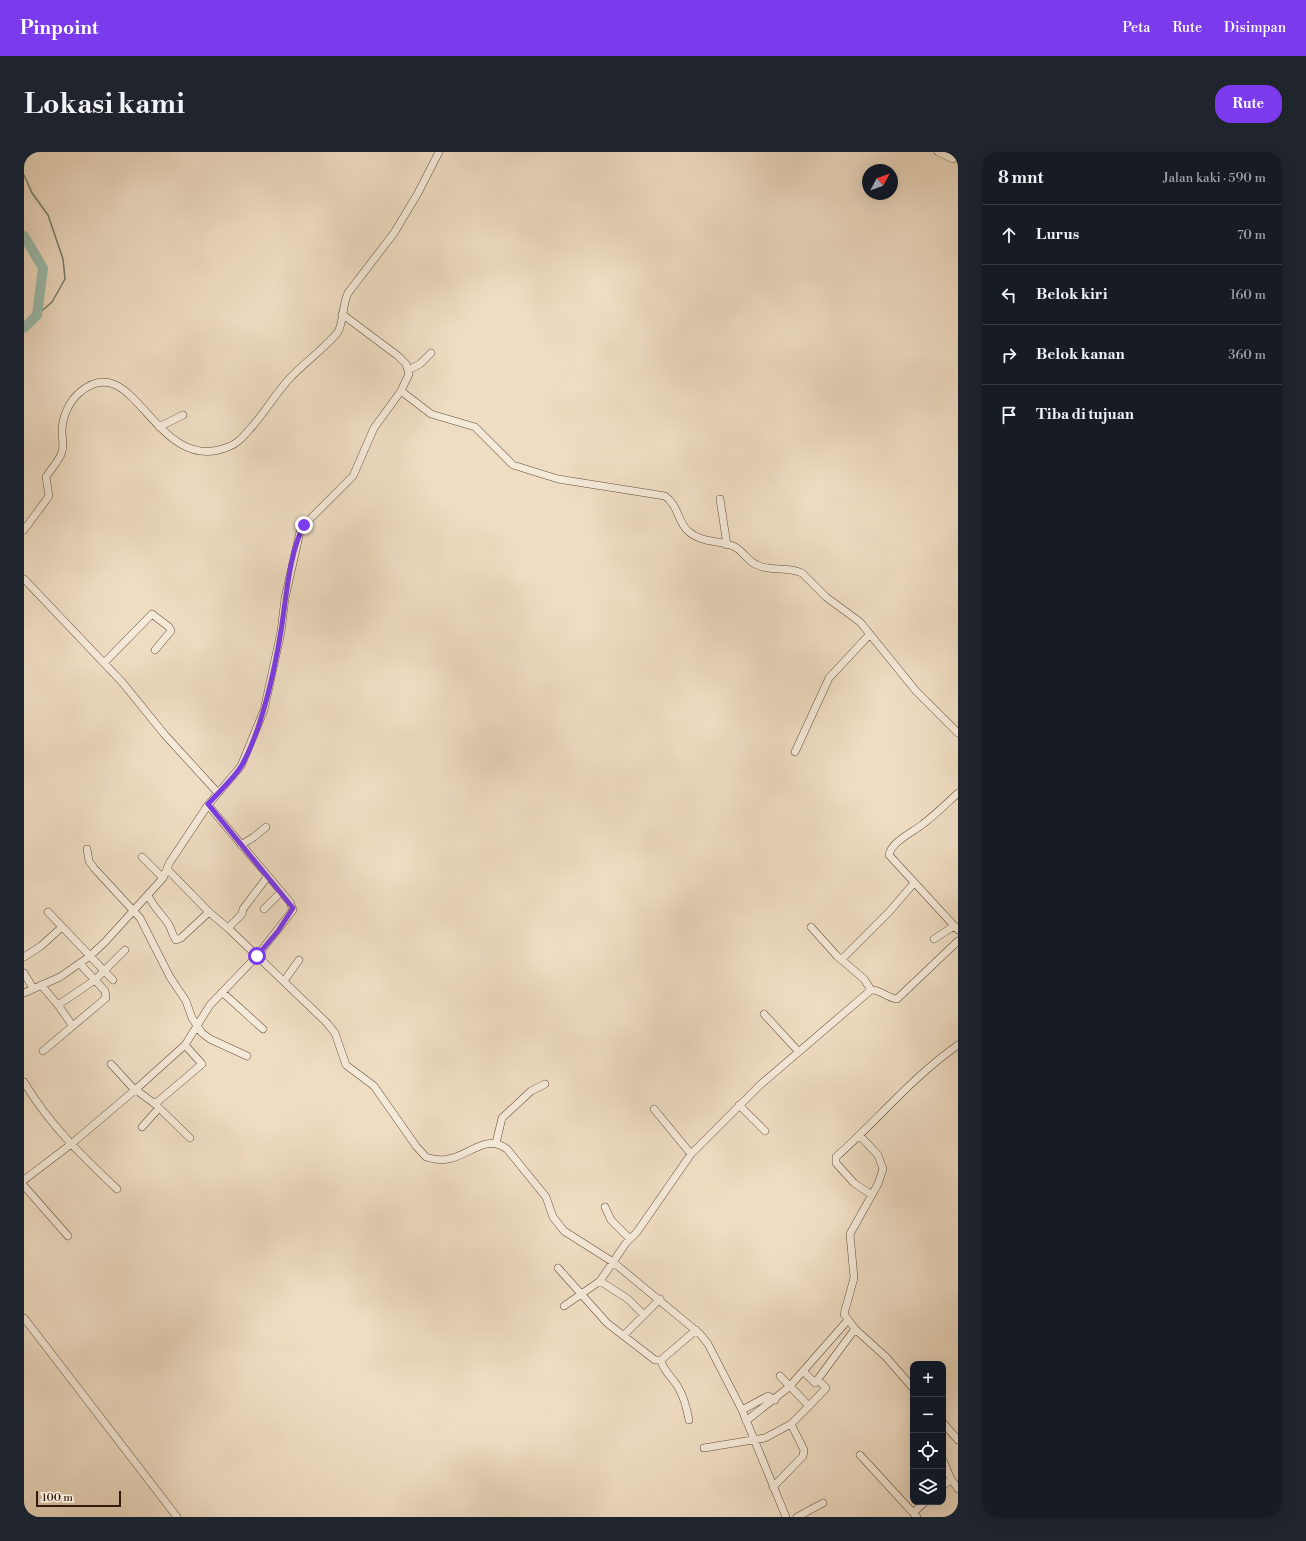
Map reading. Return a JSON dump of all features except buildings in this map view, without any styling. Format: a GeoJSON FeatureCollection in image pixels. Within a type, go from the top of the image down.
{"type":"FeatureCollection","features":[{"type":"Feature","properties":{"kind":"street"},"geometry":{"type":"LineString","coordinates":[[24,530],[49,496],[46,477],[61,453],[62,422],[65,414],[79,393],[93,384],[103,383],[113,385],[130,394],[166,434],[182,446],[198,452],[217,451],[230,447],[241,439],[292,376],[334,337],[341,326],[343,304],[348,293],[394,234],[418,193],[439,152]]}},
{"type":"Feature","properties":{"kind":"street"},"geometry":{"type":"LineString","coordinates":[[938,152],[953,159]]}},
{"type":"Feature","properties":{"kind":"street"},"geometry":{"type":"LineString","coordinates":[[24,993],[60,977],[80,964],[90,956],[135,910],[163,878],[170,862],[208,804],[241,766],[264,710],[281,632],[285,598],[300,532],[309,520],[354,476],[374,428],[401,391],[409,374],[406,364],[398,356],[342,314]]}},
{"type":"Feature","properties":{"kind":"street"},"geometry":{"type":"LineString","coordinates":[[408,370],[420,364],[431,352]]}},
{"type":"Feature","properties":{"kind":"street"},"geometry":{"type":"LineString","coordinates":[[401,391],[431,414],[475,427],[513,465],[558,479],[665,496],[672,501],[688,531],[702,540],[736,548],[757,565],[773,570],[797,570],[802,573],[826,597],[857,618],[916,691],[958,733]]}},
{"type":"Feature","properties":{"kind":"street"},"geometry":{"type":"LineString","coordinates":[[159,427],[183,415]]}},
{"type":"Feature","properties":{"kind":"street"},"geometry":{"type":"LineString","coordinates":[[720,499],[727,545]]}},
{"type":"Feature","properties":{"kind":"street"},"geometry":{"type":"LineString","coordinates":[[24,579],[122,682],[165,735],[218,793]]}},
{"type":"Feature","properties":{"kind":"street"},"geometry":{"type":"LineString","coordinates":[[104,663],[152,614],[169,627],[171,631],[155,650]]}},
{"type":"Feature","properties":{"kind":"street"},"geometry":{"type":"LineString","coordinates":[[795,752],[829,678],[870,634]]}},
{"type":"Feature","properties":{"kind":"street"},"geometry":{"type":"LineString","coordinates":[[934,939],[956,928],[890,857],[889,852],[902,839],[923,824],[958,794]]}},
{"type":"Feature","properties":{"kind":"street"},"geometry":{"type":"LineString","coordinates":[[24,1180],[70,1145],[136,1090],[185,1045],[196,1025],[210,1006],[257,956],[293,910],[290,902],[208,804]]}},
{"type":"Feature","properties":{"kind":"street"},"geometry":{"type":"LineString","coordinates":[[241,845],[266,827]]}},
{"type":"Feature","properties":{"kind":"street"},"geometry":{"type":"LineString","coordinates":[[87,849],[89,861],[94,868],[135,910],[170,977],[186,1002],[196,1025],[210,1039],[247,1056]]}},
{"type":"Feature","properties":{"kind":"street"},"geometry":{"type":"LineString","coordinates":[[142,857],[163,878]]}},
{"type":"Feature","properties":{"kind":"street"},"geometry":{"type":"LineString","coordinates":[[167,869],[209,912],[228,928],[327,1023],[335,1033],[346,1065],[374,1086],[416,1146],[426,1157],[448,1160],[479,1145],[496,1143],[501,1144],[507,1148],[543,1193],[557,1224],[572,1237],[613,1262],[696,1330],[708,1344],[742,1410],[783,1516]]}},
{"type":"Feature","properties":{"kind":"street"},"geometry":{"type":"LineString","coordinates":[[228,928],[242,914],[243,909],[268,876]]}},
{"type":"Feature","properties":{"kind":"street"},"geometry":{"type":"LineString","coordinates":[[842,959],[889,912],[914,883]]}},
{"type":"Feature","properties":{"kind":"street"},"geometry":{"type":"LineString","coordinates":[[264,909],[281,892]]}},
{"type":"Feature","properties":{"kind":"street"},"geometry":{"type":"LineString","coordinates":[[148,895],[170,926],[172,935],[176,940],[181,938],[209,912]]}},
{"type":"Feature","properties":{"kind":"street"},"geometry":{"type":"LineString","coordinates":[[48,912],[113,980]]}},
{"type":"Feature","properties":{"kind":"street"},"geometry":{"type":"LineString","coordinates":[[24,957],[41,946],[62,927]]}},
{"type":"Feature","properties":{"kind":"street"},"geometry":{"type":"LineString","coordinates":[[811,927],[864,979],[871,990],[879,992],[890,998],[897,999],[958,941]]}},
{"type":"Feature","properties":{"kind":"street"},"geometry":{"type":"LineString","coordinates":[[58,1005],[95,980],[125,950]]}},
{"type":"Feature","properties":{"kind":"street"},"geometry":{"type":"LineString","coordinates":[[284,981],[299,960]]}},
{"type":"Feature","properties":{"kind":"street"},"geometry":{"type":"LineString","coordinates":[[43,1051],[106,998],[105,991],[80,964]]}},
{"type":"Feature","properties":{"kind":"street"},"geometry":{"type":"LineString","coordinates":[[24,972],[33,988]]}},
{"type":"Feature","properties":{"kind":"street"},"geometry":{"type":"LineString","coordinates":[[41,985],[58,1005],[72,1026]]}},
{"type":"Feature","properties":{"kind":"street"},"geometry":{"type":"LineString","coordinates":[[564,1306],[600,1280],[630,1239],[637,1232],[691,1154],[739,1105],[798,1051],[871,990]]}},
{"type":"Feature","properties":{"kind":"street"},"geometry":{"type":"LineString","coordinates":[[222,992],[263,1029]]}},
{"type":"Feature","properties":{"kind":"street"},"geometry":{"type":"LineString","coordinates":[[764,1014],[798,1051]]}},
{"type":"Feature","properties":{"kind":"street"},"geometry":{"type":"LineString","coordinates":[[142,1127],[157,1106],[202,1064],[185,1045]]}},
{"type":"Feature","properties":{"kind":"street"},"geometry":{"type":"LineString","coordinates":[[872,1195],[854,1183],[835,1162],[836,1157],[860,1136],[922,1072],[958,1045]]}},
{"type":"Feature","properties":{"kind":"street"},"geometry":{"type":"LineString","coordinates":[[111,1064],[136,1090],[157,1106],[190,1138]]}},
{"type":"Feature","properties":{"kind":"street"},"geometry":{"type":"LineString","coordinates":[[24,1082],[36,1102],[70,1145],[117,1189]]}},
{"type":"Feature","properties":{"kind":"street"},"geometry":{"type":"LineString","coordinates":[[496,1143],[502,1118],[531,1091],[545,1084]]}},
{"type":"Feature","properties":{"kind":"street"},"geometry":{"type":"LineString","coordinates":[[739,1105],[765,1131]]}},
{"type":"Feature","properties":{"kind":"street"},"geometry":{"type":"LineString","coordinates":[[654,1109],[691,1154]]}},
{"type":"Feature","properties":{"kind":"street"},"geometry":{"type":"LineString","coordinates":[[860,1136],[878,1155],[883,1170],[881,1178],[850,1234],[854,1278],[844,1314],[855,1329],[886,1357],[910,1385]]}},
{"type":"Feature","properties":{"kind":"street"},"geometry":{"type":"LineString","coordinates":[[24,1186],[68,1236]]}},
{"type":"Feature","properties":{"kind":"street"},"geometry":{"type":"LineString","coordinates":[[605,1207],[611,1220],[630,1239]]}},
{"type":"Feature","properties":{"kind":"street"},"geometry":{"type":"LineString","coordinates":[[558,1268],[607,1323],[655,1360],[661,1360],[696,1330]]}},
{"type":"Feature","properties":{"kind":"street"},"geometry":{"type":"LineString","coordinates":[[600,1280],[628,1299],[644,1315]]}},
{"type":"Feature","properties":{"kind":"street"},"geometry":{"type":"LineString","coordinates":[[624,1335],[660,1299]]}},
{"type":"Feature","properties":{"kind":"street"},"geometry":{"type":"LineString","coordinates":[[24,1318],[177,1517]]}},
{"type":"Feature","properties":{"kind":"street"},"geometry":{"type":"LineString","coordinates":[[746,1421],[789,1388],[848,1320]]}},
{"type":"Feature","properties":{"kind":"street"},"geometry":{"type":"LineString","coordinates":[[803,1371],[814,1383],[818,1380],[855,1329]]}},
{"type":"Feature","properties":{"kind":"street"},"geometry":{"type":"LineString","coordinates":[[661,1360],[662,1365],[678,1387],[686,1406],[689,1420]]}},
{"type":"Feature","properties":{"kind":"street"},"geometry":{"type":"LineString","coordinates":[[780,1376],[789,1388],[809,1406]]}},
{"type":"Feature","properties":{"kind":"street"},"geometry":{"type":"LineString","coordinates":[[704,1448],[753,1438],[765,1438],[790,1424],[826,1388],[818,1380]]}},
{"type":"Feature","properties":{"kind":"street"},"geometry":{"type":"LineString","coordinates":[[742,1410],[768,1396],[775,1400]]}},
{"type":"Feature","properties":{"kind":"street"},"geometry":{"type":"LineString","coordinates":[[773,1487],[803,1456],[804,1450],[790,1424]]}},
{"type":"Feature","properties":{"kind":"street"},"geometry":{"type":"LineString","coordinates":[[946,1426],[957,1438]]}},
{"type":"Feature","properties":{"kind":"street"},"geometry":{"type":"LineString","coordinates":[[860,1455],[916,1515],[923,1505]]}},
{"type":"Feature","properties":{"kind":"street"},"geometry":{"type":"LineString","coordinates":[[946,1466],[958,1489]]}},
{"type":"Feature","properties":{"kind":"street"},"geometry":{"type":"LineString","coordinates":[[946,1484],[952,1479]]}},
{"type":"Feature","properties":{"kind":"street"},"geometry":{"type":"LineString","coordinates":[[797,1517],[823,1503]]}},
{"type":"Feature","properties":{"kind":"waterway"},"geometry":{"type":"LineString","coordinates":[[24,175],[32,193],[48,215],[63,259],[65,279],[52,302],[37,315]]}},
{"type":"Feature","properties":{"kind":"waterway"},"geometry":{"type":"LineString","coordinates":[[24,236],[43,268],[37,315],[24,328]]}},
{"type":"Feature","properties":{"kind":"route"},"geometry":{"type":"LineString","coordinates":[[257,956],[278,931],[293,908],[290,902],[208,804],[241,766],[264,710],[281,632],[285,598],[300,532],[304,525]]}}]}
